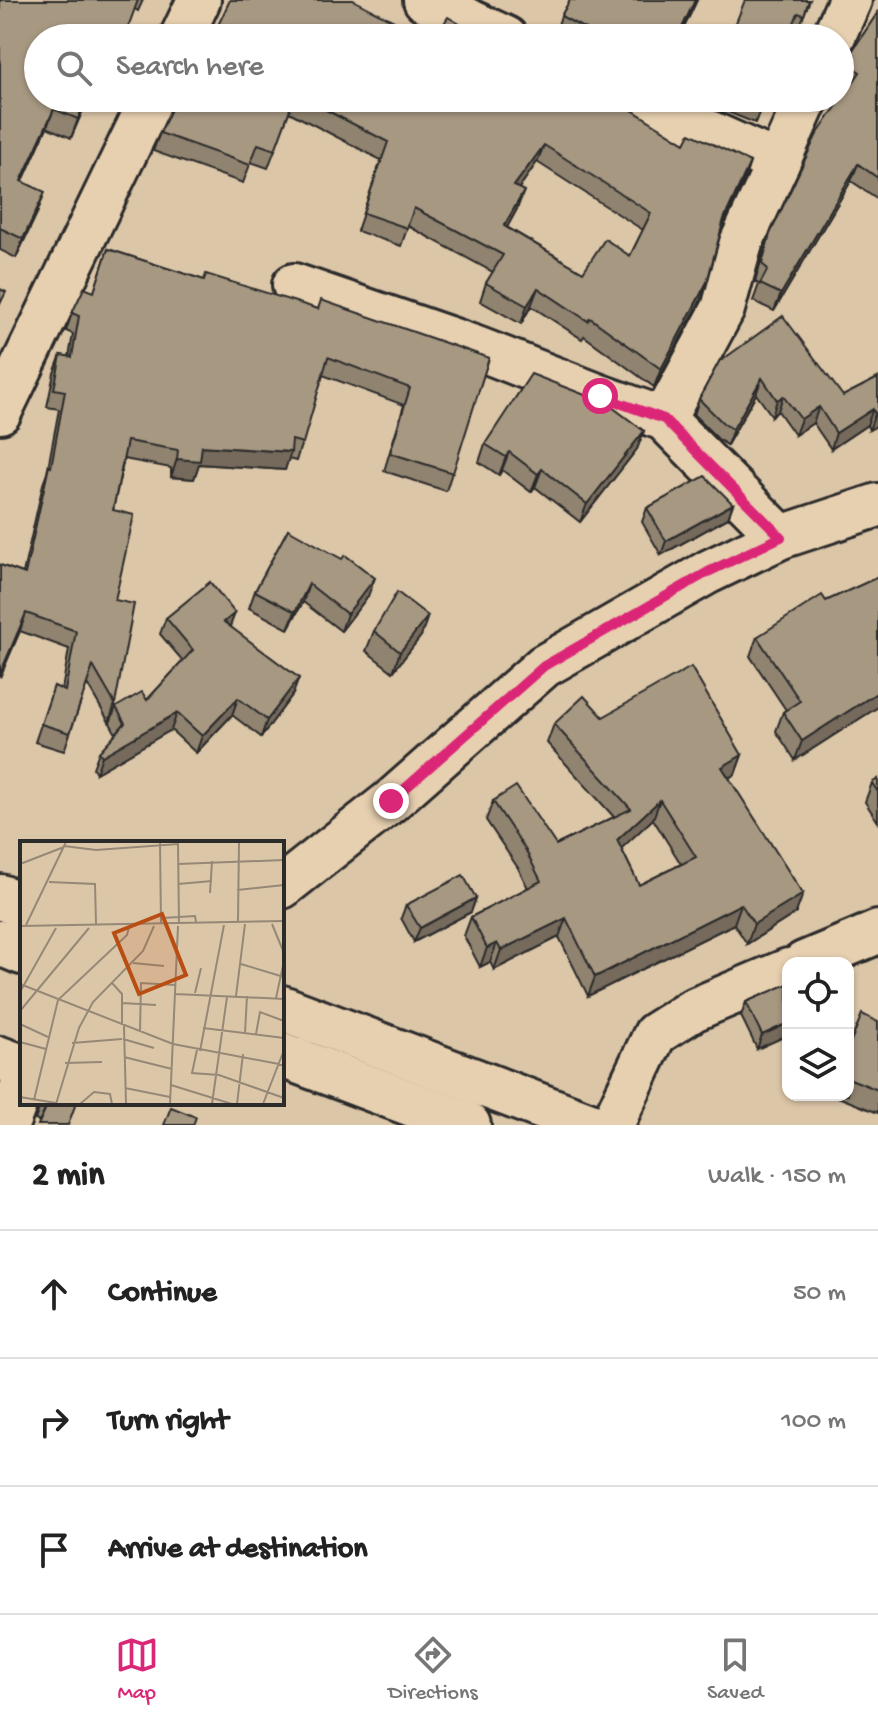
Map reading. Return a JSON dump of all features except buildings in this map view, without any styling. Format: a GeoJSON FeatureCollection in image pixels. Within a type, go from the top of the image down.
{"type":"FeatureCollection","features":[{"type":"Feature","properties":{"kind":"highway"},"geometry":{"type":"LineString","coordinates":[[0,897],[20,904]]}},
{"type":"Feature","properties":{"kind":"highway"},"geometry":{"type":"LineString","coordinates":[[0,943],[20,951]]}},
{"type":"Feature","properties":{"kind":"highway"},"geometry":{"type":"LineString","coordinates":[[284,1009],[590,1125]]}},
{"type":"Feature","properties":{"kind":"highway"},"geometry":{"type":"LineString","coordinates":[[284,1056],[468,1125]]}},
{"type":"Feature","properties":{"kind":"street"},"geometry":{"type":"LineString","coordinates":[[188,24],[199,0]]}},
{"type":"Feature","properties":{"kind":"street"},"geometry":{"type":"LineString","coordinates":[[425,0],[476,24]]}},
{"type":"Feature","properties":{"kind":"street"},"geometry":{"type":"LineString","coordinates":[[839,24],[850,0]]}},
{"type":"Feature","properties":{"kind":"street"},"geometry":{"type":"LineString","coordinates":[[0,412],[145,112]]}},
{"type":"Feature","properties":{"kind":"street"},"geometry":{"type":"LineString","coordinates":[[664,112],[778,163]]}},
{"type":"Feature","properties":{"kind":"street"},"geometry":{"type":"LineString","coordinates":[[664,419],[723,309],[741,243],[801,112]]}},
{"type":"Feature","properties":{"kind":"street"},"geometry":{"type":"LineString","coordinates":[[294,285],[474,347],[664,419],[781,537]]}},
{"type":"Feature","properties":{"kind":"street"},"geometry":{"type":"LineString","coordinates":[[284,885],[391,801],[544,666],[708,572],[781,537],[878,505]]}},
{"type":"Feature","properties":{"kind":"street"},"geometry":{"type":"LineString","coordinates":[[818,957],[878,932]]}},
{"type":"Feature","properties":{"kind":"street"},"geometry":{"type":"LineString","coordinates":[[612,1125],[655,1034],[693,1010],[782,973]]}},
{"type":"Feature","properties":{"kind":"street"},"geometry":{"type":"LineString","coordinates":[[0,1058],[20,1065]]}},
{"type":"Feature","properties":{"kind":"street"},"geometry":{"type":"LineString","coordinates":[[7,1125],[20,1091]]}},
{"type":"Feature","properties":{"kind":"route"},"geometry":{"type":"LineString","coordinates":[[391,801],[544,666],[708,572],[781,537],[664,419],[600,396]]}}]}
